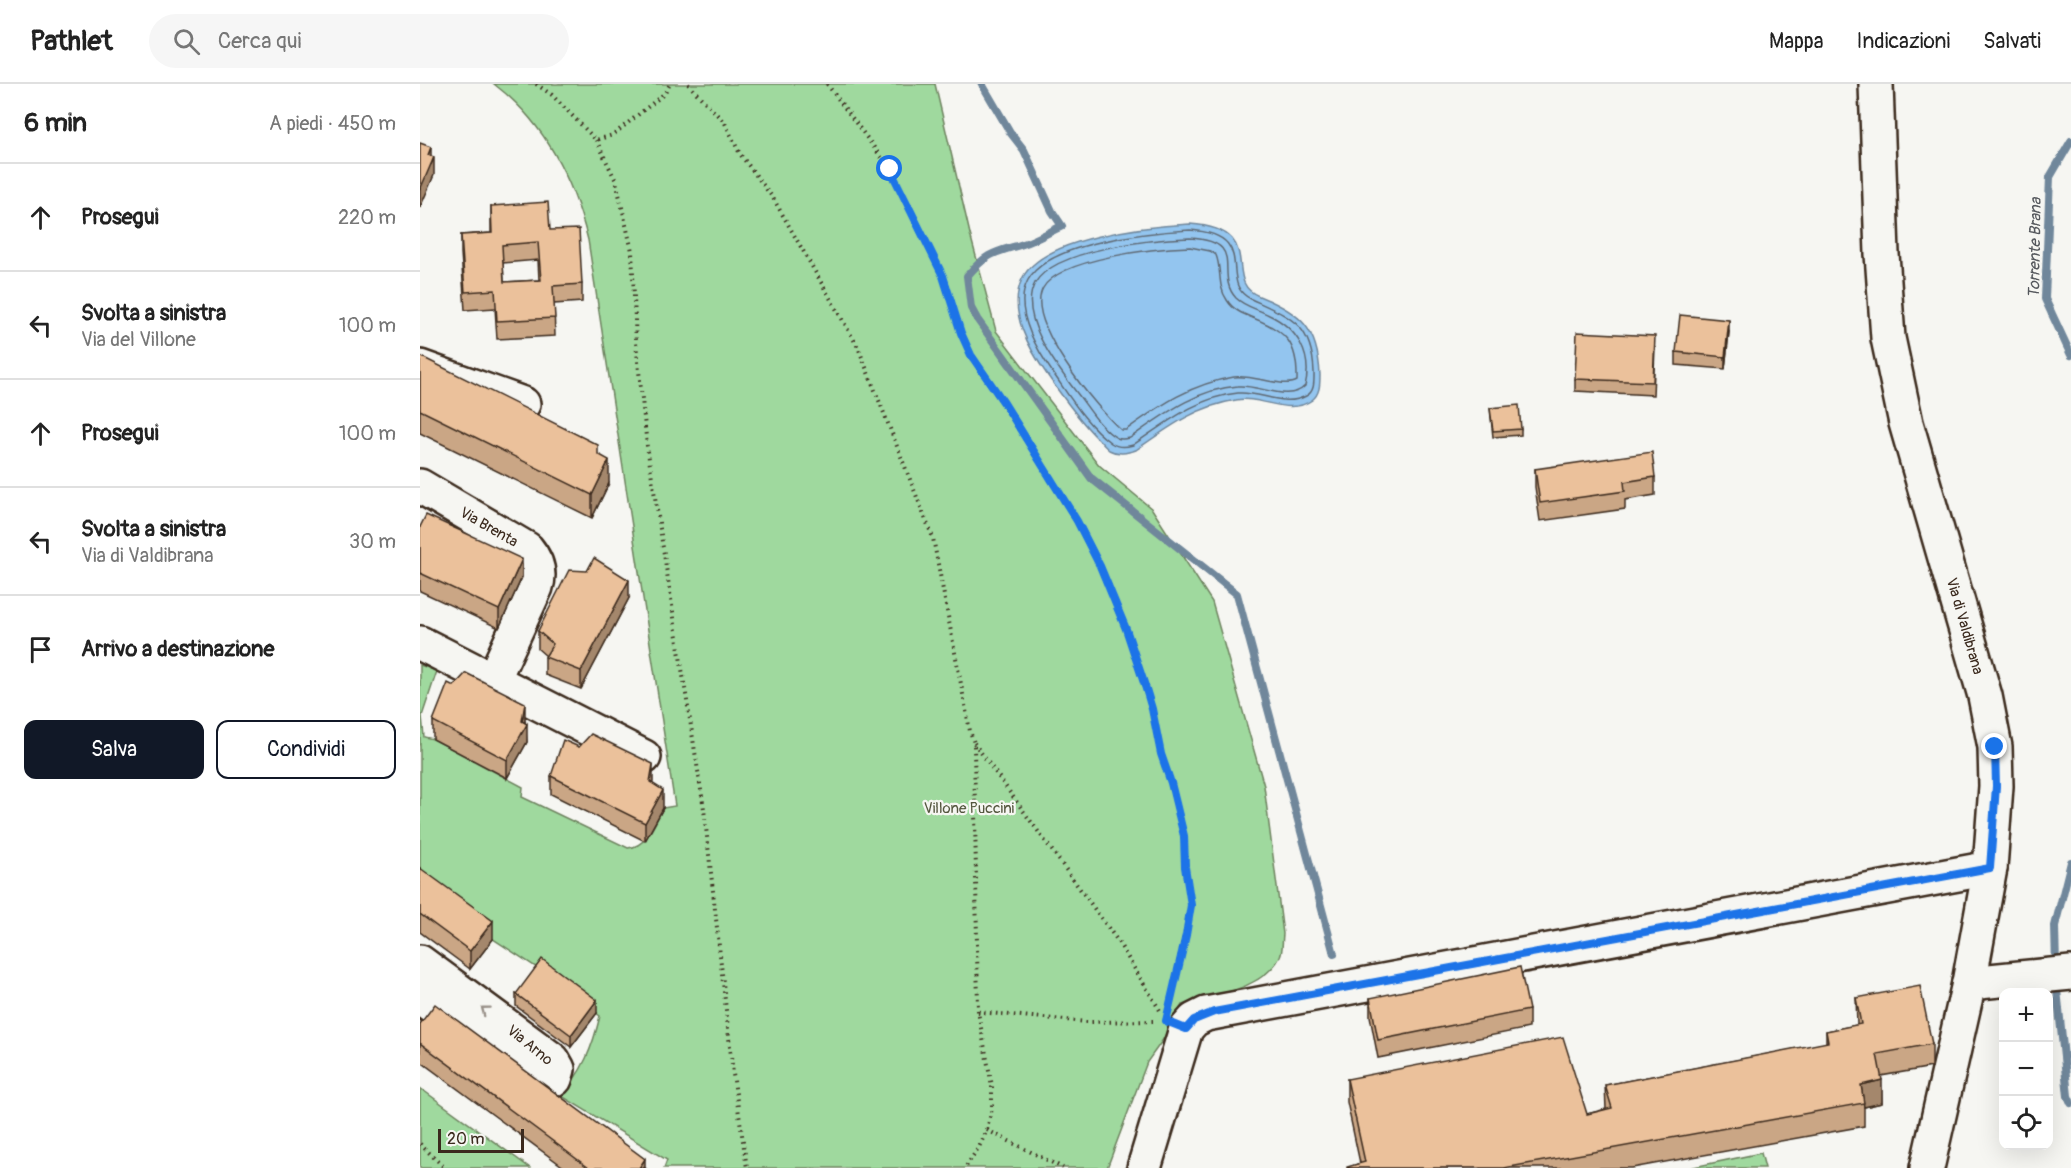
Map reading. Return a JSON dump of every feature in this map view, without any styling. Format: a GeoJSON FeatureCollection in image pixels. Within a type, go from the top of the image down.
{"type":"FeatureCollection","features":[{"type":"Feature","properties":{"kind":"street","name":"Via di Valdibrana"},"geometry":{"type":"LineString","coordinates":[[1876,84],[1882,254],[1888,338],[1906,423],[1991,722],[1996,786],[1990,868],[1969,983],[1927,1168]]}},
{"type":"Feature","properties":{"kind":"street"},"geometry":{"type":"LineString","coordinates":[[420,367],[523,404]]}},
{"type":"Feature","properties":{"kind":"street","name":"Via Brenta"},"geometry":{"type":"LineString","coordinates":[[420,486],[527,549],[537,562],[539,579],[493,680]]}},
{"type":"Feature","properties":{"kind":"street"},"geometry":{"type":"LineString","coordinates":[[420,643],[644,757]]}},
{"type":"Feature","properties":{"kind":"street"},"geometry":{"type":"LineString","coordinates":[[1144,1168],[1166,1097],[1176,1025],[1214,1012],[1990,868]]}},
{"type":"Feature","properties":{"kind":"street","name":"Via Arno"},"geometry":{"type":"LineString","coordinates":[[420,962],[553,1060],[558,1069],[555,1079],[552,1082],[541,1083],[530,1077],[420,998]]}},
{"type":"Feature","properties":{"kind":"street"},"geometry":{"type":"LineString","coordinates":[[1969,983],[2071,973]]}},
{"type":"Feature","properties":{"kind":"path"},"geometry":{"type":"LineString","coordinates":[[536,84],[552,95],[596,140],[616,182],[632,251],[636,343],[647,446],[704,809],[733,1074],[747,1168]]}},
{"type":"Feature","properties":{"kind":"path"},"geometry":{"type":"LineString","coordinates":[[596,140],[613,135],[665,93],[670,84]]}},
{"type":"Feature","properties":{"kind":"path"},"geometry":{"type":"LineString","coordinates":[[688,84],[725,123],[740,154],[772,198],[858,347],[933,538],[974,743],[1176,1025]]}},
{"type":"Feature","properties":{"kind":"path"},"geometry":{"type":"LineString","coordinates":[[827,84],[890,169],[943,276],[961,333],[971,355],[1004,403],[1077,521],[1100,566],[1126,629],[1152,709],[1161,754],[1184,836],[1185,867],[1191,905],[1176,1025]]}},
{"type":"Feature","properties":{"kind":"path"},"geometry":{"type":"LineString","coordinates":[[965,1168],[987,1130],[992,1108],[992,1086],[978,1012],[974,743]]}},
{"type":"Feature","properties":{"kind":"path"},"geometry":{"type":"LineString","coordinates":[[978,1012],[1087,1022],[1176,1025]]}},
{"type":"Feature","properties":{"kind":"path"},"geometry":{"type":"LineString","coordinates":[[987,1130],[1063,1168]]}},
{"type":"Feature","properties":{"kind":"path"},"geometry":{"type":"LineString","coordinates":[[420,1144],[445,1168]]}},
{"type":"Feature","properties":{"kind":"green space","name":"Villone Puccini"},"geometry":{"type":"Polygon","coordinates":[[[494,84],[935,84],[970,234],[996,331],[1099,465],[1152,509],[1212,602],[1264,786],[1283,934],[1280,957],[1262,977],[1250,984],[1182,1005],[1147,1062],[1107,1168],[664,1168],[667,1160],[560,1095],[581,1068],[594,1038],[600,1016],[542,971],[420,886],[420,665],[437,671],[422,716],[424,737],[433,739],[523,787],[522,797],[628,848],[635,847],[645,839],[663,808],[675,806],[588,240],[582,217],[565,174],[542,134],[512,99],[494,84]]]}},
{"type":"Feature","properties":{"kind":"green space"},"geometry":{"type":"Polygon","coordinates":[[[420,1088],[530,1168],[420,1168],[420,1088]]]}},
{"type":"Feature","properties":{"kind":"green space"},"geometry":{"type":"Polygon","coordinates":[[[1761,1153],[1765,1168],[1689,1168],[1761,1153]]]}},
{"type":"Feature","properties":{"kind":"water"},"geometry":{"type":"Polygon","coordinates":[[[1190,224],[1214,228],[1229,236],[1236,245],[1243,279],[1248,289],[1286,309],[1305,324],[1316,345],[1319,359],[1318,392],[1315,398],[1303,405],[1284,406],[1245,399],[1221,403],[1183,419],[1136,450],[1122,453],[1112,452],[1072,410],[1028,343],[1017,304],[1022,279],[1033,265],[1051,253],[1073,244],[1124,231],[1190,224]]]}},
{"type":"Feature","properties":{"kind":"building"},"geometry":{"type":"Polygon","coordinates":[[[420,143],[431,147],[428,155],[434,157],[420,190],[420,143]]]}},
{"type":"Feature","properties":{"kind":"building"},"geometry":{"type":"Polygon","coordinates":[[[548,202],[550,230],[579,229],[582,284],[553,286],[555,318],[497,321],[495,290],[465,292],[461,235],[492,233],[491,206],[548,202]],[[538,242],[502,245],[504,282],[541,280],[538,242]]]}},
{"type":"Feature","properties":{"kind":"building"},"geometry":{"type":"Polygon","coordinates":[[[1680,315],[1729,320],[1725,357],[1676,352],[1680,315]]]}},
{"type":"Feature","properties":{"kind":"building"},"geometry":{"type":"Polygon","coordinates":[[[1577,332],[1655,336],[1653,382],[1575,379],[1577,332]]]}},
{"type":"Feature","properties":{"kind":"building"},"geometry":{"type":"Polygon","coordinates":[[[420,356],[598,445],[598,454],[609,460],[592,495],[420,410],[420,356]]]}},
{"type":"Feature","properties":{"kind":"building"},"geometry":{"type":"Polygon","coordinates":[[[1519,405],[1521,429],[1493,431],[1490,408],[1519,405]]]}},
{"type":"Feature","properties":{"kind":"building"},"geometry":{"type":"Polygon","coordinates":[[[1652,452],[1655,477],[1624,482],[1625,491],[1540,503],[1535,469],[1652,452]]]}},
{"type":"Feature","properties":{"kind":"building"},"geometry":{"type":"Polygon","coordinates":[[[426,515],[522,559],[499,610],[420,573],[420,527],[426,515]]]}},
{"type":"Feature","properties":{"kind":"building"},"geometry":{"type":"Polygon","coordinates":[[[594,558],[629,580],[581,671],[545,657],[553,644],[538,631],[569,570],[587,571],[594,558]]]}},
{"type":"Feature","properties":{"kind":"building"},"geometry":{"type":"Polygon","coordinates":[[[466,673],[525,703],[522,721],[527,724],[507,760],[433,721],[448,683],[454,686],[466,673]]]}},
{"type":"Feature","properties":{"kind":"building"},"geometry":{"type":"Polygon","coordinates":[[[591,734],[653,764],[650,782],[663,790],[645,823],[551,776],[563,740],[579,747],[591,734]]]}},
{"type":"Feature","properties":{"kind":"building"},"geometry":{"type":"Polygon","coordinates":[[[420,868],[493,921],[470,951],[420,914],[420,868]]]}},
{"type":"Feature","properties":{"kind":"building"},"geometry":{"type":"Polygon","coordinates":[[[542,959],[597,1000],[571,1035],[516,994],[542,959]]]}},
{"type":"Feature","properties":{"kind":"building"},"geometry":{"type":"Polygon","coordinates":[[[1520,967],[1529,1010],[1378,1040],[1370,998],[1520,967]]]}},
{"type":"Feature","properties":{"kind":"building"},"geometry":{"type":"Polygon","coordinates":[[[1920,986],[1932,1044],[1877,1054],[1882,1080],[1861,1085],[1864,1103],[1504,1168],[1347,1168],[1365,1162],[1347,1079],[1563,1037],[1587,1114],[1612,1108],[1605,1085],[1828,1042],[1826,1031],[1861,1024],[1856,998],[1920,986]]]}},
{"type":"Feature","properties":{"kind":"building"},"geometry":{"type":"Polygon","coordinates":[[[435,1004],[645,1159],[639,1168],[589,1168],[420,1043],[420,1024],[435,1004]]]}},
{"type":"Feature","properties":{"kind":"waterway"},"geometry":{"type":"LineString","coordinates":[[982,84],[1010,132],[1024,150],[1052,211],[1062,226],[1028,242],[992,254],[981,262],[967,276],[971,308],[1091,478],[1237,594],[1334,954]]}},
{"type":"Feature","properties":{"kind":"waterway","name":"Torrente Brana"},"geometry":{"type":"LineString","coordinates":[[2071,141],[2050,177],[2045,299],[2071,355]]}},
{"type":"Feature","properties":{"kind":"waterway","name":"Torrente Brana"},"geometry":{"type":"LineString","coordinates":[[2056,967],[2055,926],[2071,862]]}},
{"type":"Feature","properties":{"kind":"waterway","name":"Torrente Brana"},"geometry":{"type":"LineString","coordinates":[[2056,980],[2068,1096],[2071,1103]]}},
{"type":"Feature","properties":{"kind":"route"},"geometry":{"type":"LineString","coordinates":[[890,169],[943,276],[961,333],[971,355],[982,375],[1004,403],[1077,521],[1100,566],[1126,629],[1146,689],[1184,836],[1185,867],[1191,905],[1166,1021],[1186,1029],[1194,1020],[1214,1012],[1990,868],[1995,826],[1995,747]]}}]}
